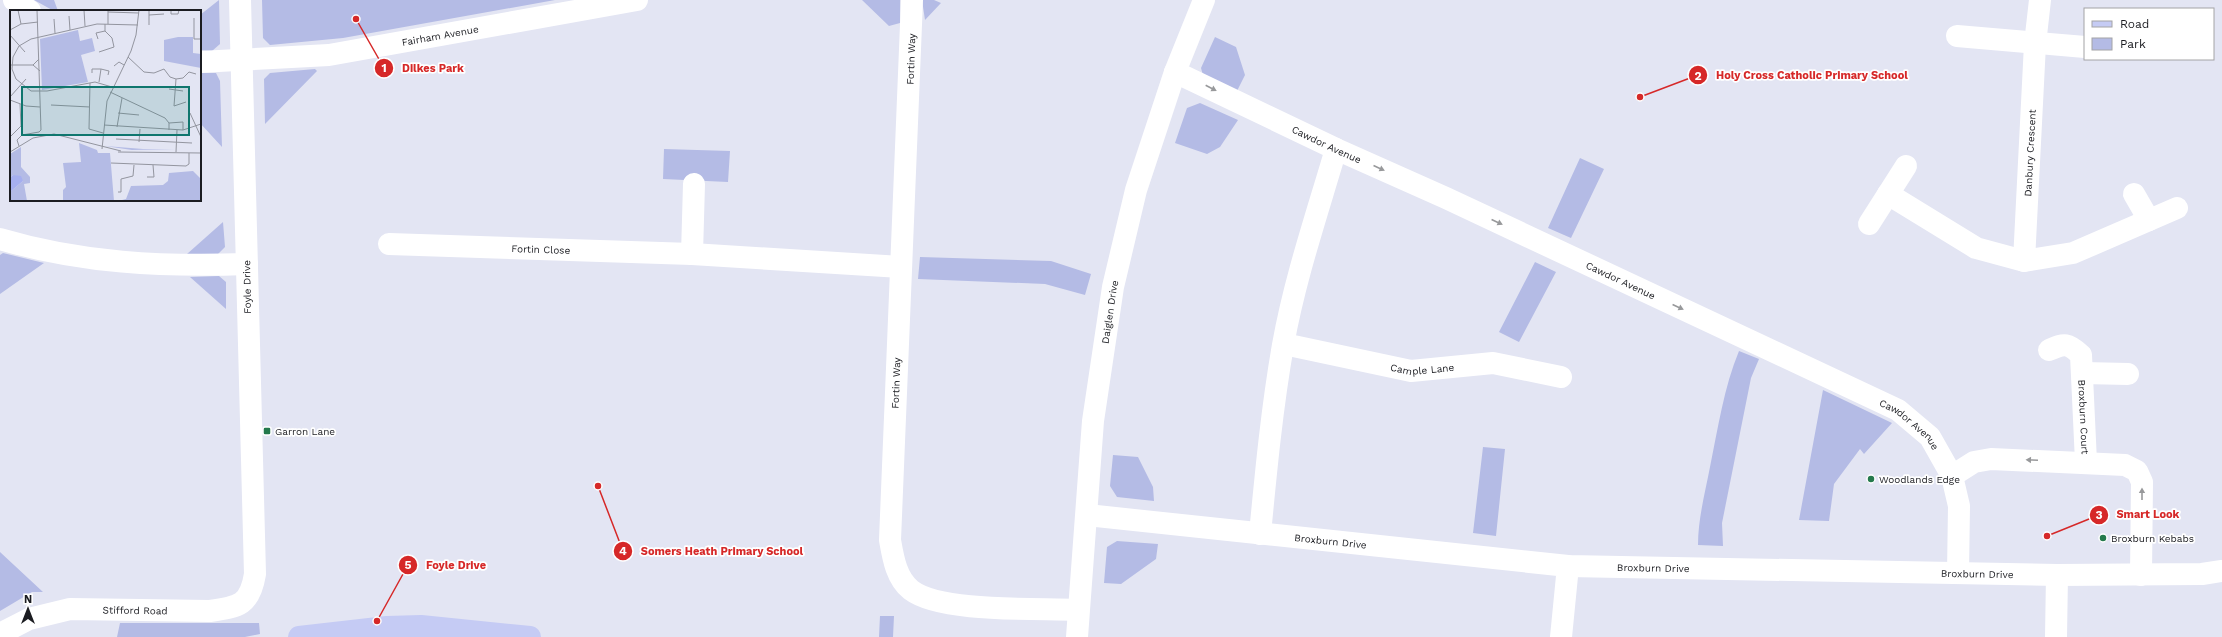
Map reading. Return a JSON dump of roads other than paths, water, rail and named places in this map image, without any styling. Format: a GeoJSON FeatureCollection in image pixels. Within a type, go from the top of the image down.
{"type":"FeatureCollection","features":[{"type":"Feature","properties":{"kind":"main road"},"geometry":{"type":"LineString","coordinates":[[299,637],[386,627],[421,626],[530,637]]}},
{"type":"Feature","properties":{"kind":"street"},"geometry":{"type":"LineString","coordinates":[[14,0],[29,10]]}},
{"type":"Feature","properties":{"kind":"street","name":"Foyle Drive"},"geometry":{"type":"LineString","coordinates":[[240,0],[255,574]]}},
{"type":"Feature","properties":{"kind":"street","name":"Fairham Avenue"},"geometry":{"type":"LineString","coordinates":[[201,62],[241,61],[329,55],[637,0]]}},
{"type":"Feature","properties":{"kind":"street","name":"Fortin Way"},"geometry":{"type":"LineString","coordinates":[[912,0],[890,540],[894,565],[910,589],[929,600],[950,605],[1078,610]]}},
{"type":"Feature","properties":{"kind":"street","name":"Daiglen Drive"},"geometry":{"type":"LineString","coordinates":[[1077,637],[1093,421],[1113,287],[1136,190],[1175,72],[1204,0]]}},
{"type":"Feature","properties":{"kind":"street","name":"Danbury Crescent"},"geometry":{"type":"LineString","coordinates":[[2024,262],[2035,44],[2040,0]]}},
{"type":"Feature","properties":{"kind":"street"},"geometry":{"type":"LineString","coordinates":[[1957,36],[2035,44],[2084,47]]}},
{"type":"Feature","properties":{"kind":"street","name":"Cawdor Avenue"},"geometry":{"type":"LineString","coordinates":[[1175,72],[1336,149],[1453,202],[1898,410],[1930,436],[1952,476],[1959,506],[1958,573]]}},
{"type":"Feature","properties":{"kind":"street"},"geometry":{"type":"LineString","coordinates":[[1260,534],[1269,439],[1284,344],[1304,257],[1336,149]]}},
{"type":"Feature","properties":{"kind":"street"},"geometry":{"type":"LineString","coordinates":[[1869,224],[1906,166]]}},
{"type":"Feature","properties":{"kind":"street"},"geometry":{"type":"LineString","coordinates":[[692,254],[694,184]]}},
{"type":"Feature","properties":{"kind":"street"},"geometry":{"type":"LineString","coordinates":[[1888,194],[1976,248],[2024,262],[2073,253],[2177,208]]}},
{"type":"Feature","properties":{"kind":"street"},"geometry":{"type":"LineString","coordinates":[[2134,194],[2149,220]]}},
{"type":"Feature","properties":{"kind":"street"},"geometry":{"type":"LineString","coordinates":[[0,239],[59,254],[95,260],[143,264],[247,264]]}},
{"type":"Feature","properties":{"kind":"street","name":"Fortin Close"},"geometry":{"type":"LineString","coordinates":[[389,244],[692,254],[901,267]]}},
{"type":"Feature","properties":{"kind":"street","name":"Cample Lane"},"geometry":{"type":"LineString","coordinates":[[1284,344],[1411,371],[1493,363],[1561,377]]}},
{"type":"Feature","properties":{"kind":"street","name":"Broxburn Court"},"geometry":{"type":"LineString","coordinates":[[2049,350],[2061,345],[2072,346],[2081,355],[2086,462]]}},
{"type":"Feature","properties":{"kind":"street","name":"Broxburn Court"},"geometry":{"type":"LineString","coordinates":[[2082,373],[2128,374]]}},
{"type":"Feature","properties":{"kind":"street"},"geometry":{"type":"LineString","coordinates":[[1952,476],[1974,462],[1992,459],[2086,462],[2125,465],[2137,471],[2142,482],[2142,575]]}},
{"type":"Feature","properties":{"kind":"street","name":"Broxburn Drive"},"geometry":{"type":"LineString","coordinates":[[1087,515],[1568,566],[2057,575],[2202,574],[2222,570]]}},
{"type":"Feature","properties":{"kind":"street"},"geometry":{"type":"LineString","coordinates":[[1561,637],[1568,566]]}},
{"type":"Feature","properties":{"kind":"street","name":"Stifford Road"},"geometry":{"type":"LineString","coordinates":[[0,634],[29,619],[70,609],[210,611],[227,609],[240,605],[247,598],[252,591],[255,574]]}},
{"type":"Feature","properties":{"kind":"street"},"geometry":{"type":"LineString","coordinates":[[2056,637],[2057,575]]}},
{"type":"Feature","properties":{"kind":"place","name":"Dilkes Park"},"geometry":{"type":"Point","coordinates":[356,19]}},
{"type":"Feature","properties":{"kind":"place","name":"Holy Cross Catholic Primary School"},"geometry":{"type":"Point","coordinates":[1640,97]}},
{"type":"Feature","properties":{"kind":"place","name":"Garron Lane"},"geometry":{"type":"Point","coordinates":[267,431]}},
{"type":"Feature","properties":{"kind":"place","name":"Woodlands Edge"},"geometry":{"type":"Point","coordinates":[1871,479]}},
{"type":"Feature","properties":{"kind":"place","name":"Somers Heath Primary School"},"geometry":{"type":"Point","coordinates":[598,486]}},
{"type":"Feature","properties":{"kind":"place","name":"Smart Look"},"geometry":{"type":"Point","coordinates":[2047,536]}},
{"type":"Feature","properties":{"kind":"place","name":"Broxburn Kebabs"},"geometry":{"type":"Point","coordinates":[2103,538]}},
{"type":"Feature","properties":{"kind":"place","name":"Foyle Drive"},"geometry":{"type":"Point","coordinates":[377,621]}}]}
